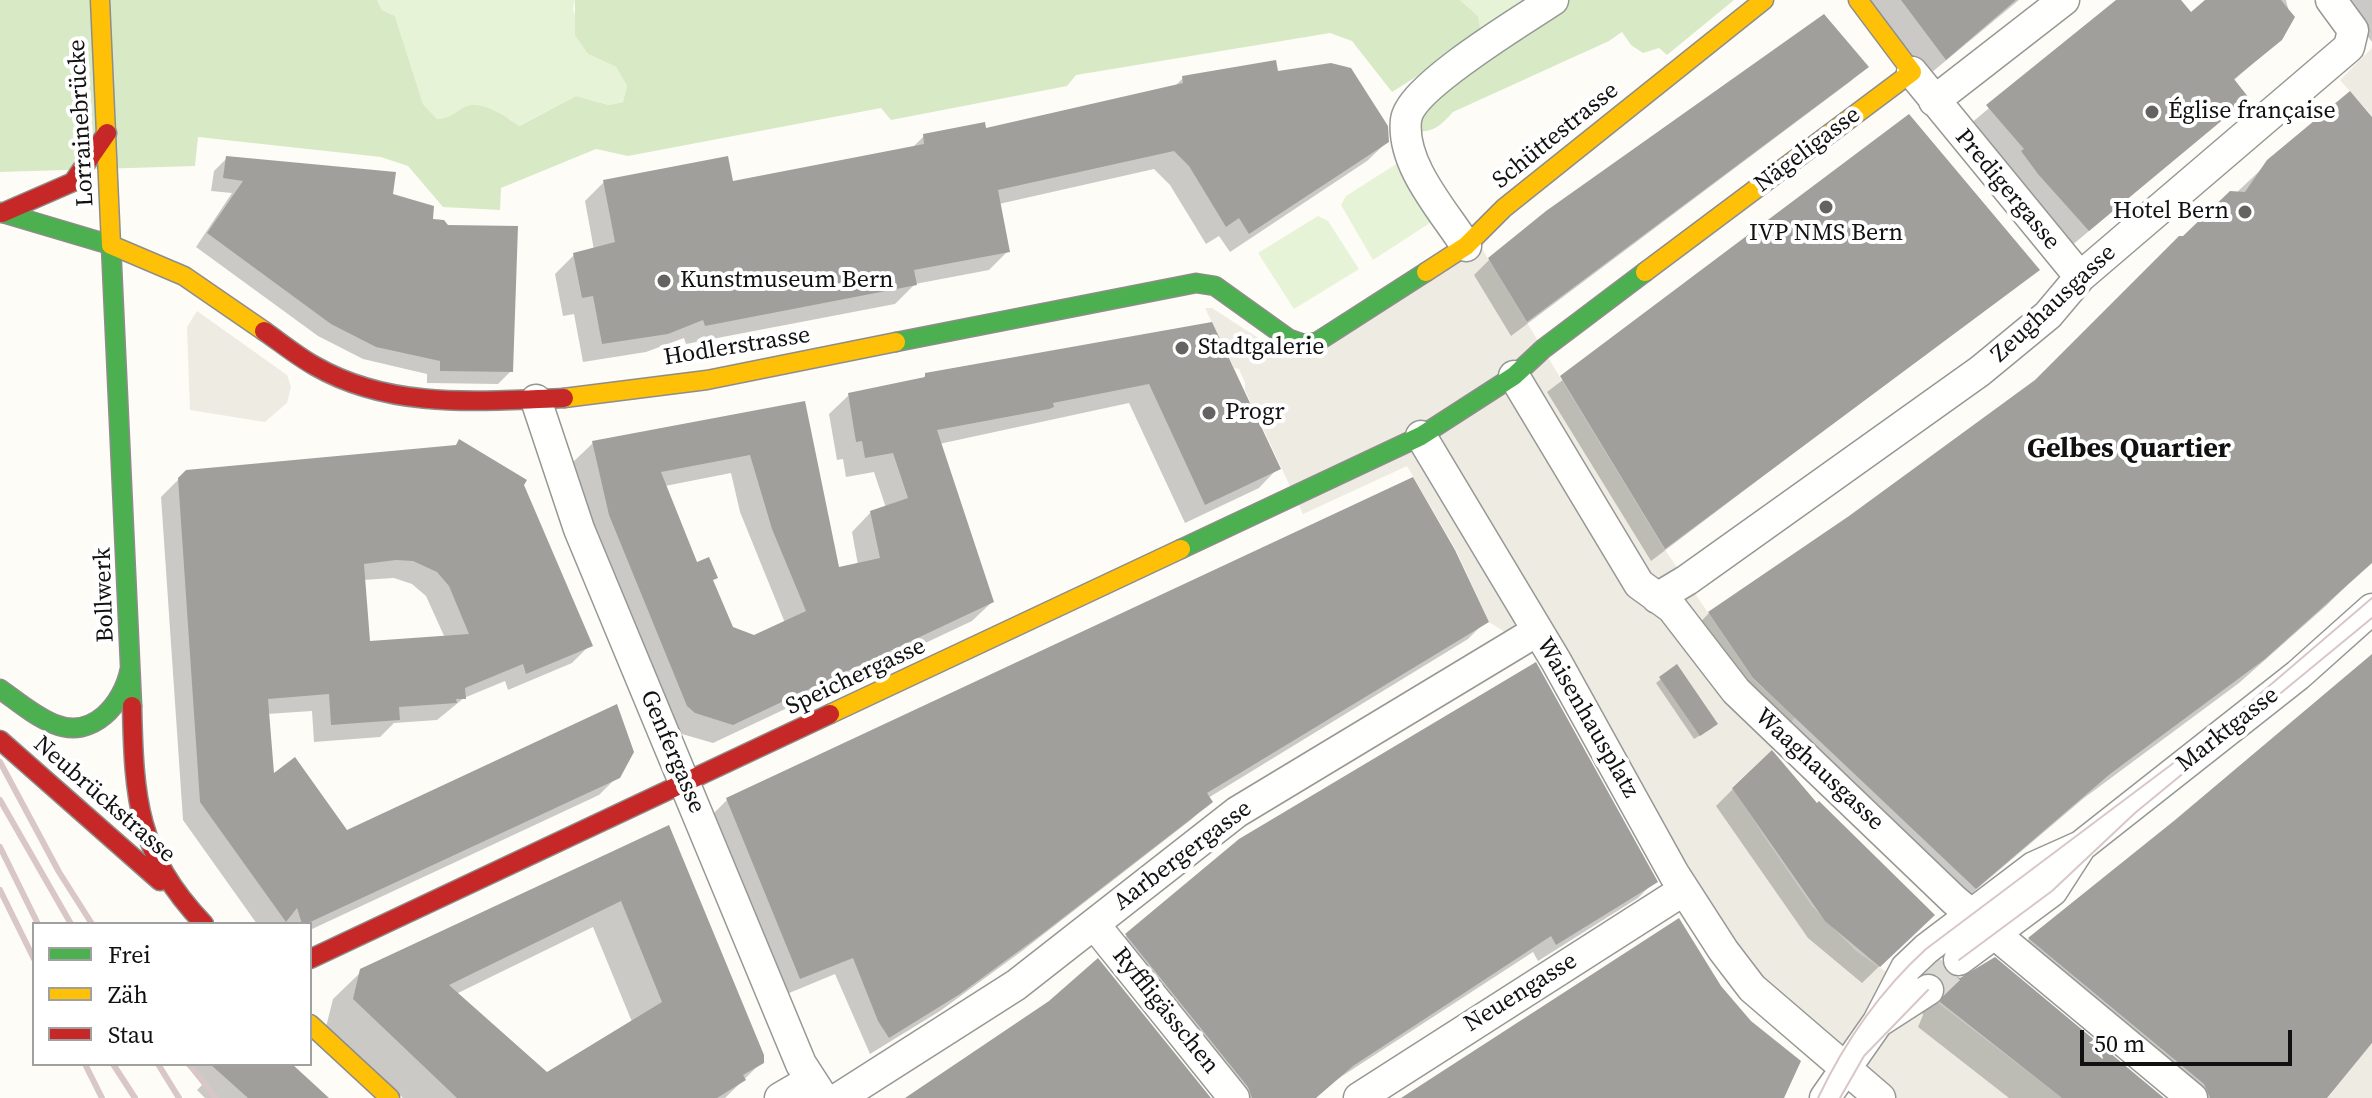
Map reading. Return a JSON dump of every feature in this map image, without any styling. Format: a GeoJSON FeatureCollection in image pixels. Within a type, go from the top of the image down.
{"type":"FeatureCollection","features":[{"type":"Feature","properties":{"kind":"street","name":"Lorrainebrücke"},"geometry":{"type":"LineString","coordinates":[[100,0],[111,245]]}},
{"type":"Feature","properties":{"kind":"street"},"geometry":{"type":"LineString","coordinates":[[1466,246],[1419,173],[1408,140],[1408,111],[1439,80],[1553,0]]}},
{"type":"Feature","properties":{"kind":"street","name":"Schüttestrasse"},"geometry":{"type":"LineString","coordinates":[[1376,306],[1466,246],[1504,208],[1764,0]]}},
{"type":"Feature","properties":{"kind":"street"},"geometry":{"type":"LineString","coordinates":[[1858,0],[1934,101],[2064,0]]}},
{"type":"Feature","properties":{"kind":"street","name":"Zeughausgasse"},"geometry":{"type":"LineString","coordinates":[[1657,598],[1687,580],[1980,371],[2048,315],[2080,277],[2345,51],[2363,42],[2331,0]]}},
{"type":"Feature","properties":{"kind":"street","name":"Nägeligasse"},"geometry":{"type":"LineString","coordinates":[[1514,376],[1543,349],[1912,72]]}},
{"type":"Feature","properties":{"kind":"street","name":"Predigergasse"},"geometry":{"type":"LineString","coordinates":[[1934,101],[2080,277]]}},
{"type":"Feature","properties":{"kind":"street"},"geometry":{"type":"LineString","coordinates":[[1,212],[64,188],[82,170],[107,133]]}},
{"type":"Feature","properties":{"kind":"street","name":"Hodlerstrasse"},"geometry":{"type":"LineString","coordinates":[[1,212],[111,245],[184,276],[316,367],[355,384],[434,402],[536,400],[730,376],[1196,283],[1215,286],[1282,335],[1303,344],[1332,335],[1376,306]]}},
{"type":"Feature","properties":{"kind":"street","name":"Bollwerk"},"geometry":{"type":"LineString","coordinates":[[111,245],[131,658],[134,791],[144,832],[176,895],[202,922]]}},
{"type":"Feature","properties":{"kind":"street"},"geometry":{"type":"LineString","coordinates":[[1421,436],[1514,376],[1634,576],[1657,598]]}},
{"type":"Feature","properties":{"kind":"street","name":"Genfergasse"},"geometry":{"type":"LineString","coordinates":[[536,400],[579,529],[817,1089]]}},
{"type":"Feature","properties":{"kind":"street","name":"Waisenhausplatz"},"geometry":{"type":"LineString","coordinates":[[1421,436],[1537,631],[1684,890],[1747,983],[1880,1098]]}},
{"type":"Feature","properties":{"kind":"street","name":"Speichergasse"},"geometry":{"type":"LineString","coordinates":[[312,958],[1421,436]]}},
{"type":"Feature","properties":{"kind":"street","name":"Waaghausgasse"},"geometry":{"type":"LineString","coordinates":[[1657,598],[1672,608],[1736,691],[1982,923],[2192,1098]]}},
{"type":"Feature","properties":{"kind":"street","name":"Marktgasse"},"geometry":{"type":"LineString","coordinates":[[1878,1022],[1906,968],[1982,923],[2052,891],[2081,846],[2298,675],[2372,609]]}},
{"type":"Feature","properties":{"kind":"street","name":"Aarbergergasse"},"geometry":{"type":"LineString","coordinates":[[839,1098],[1016,985],[1237,812],[1537,631]]}},
{"type":"Feature","properties":{"kind":"street"},"geometry":{"type":"LineString","coordinates":[[0,689],[53,724],[81,727],[106,716],[117,706],[129,680],[131,658]]}},
{"type":"Feature","properties":{"kind":"street","name":"Neubrückstrasse"},"geometry":{"type":"LineString","coordinates":[[0,740],[176,895]]}},
{"type":"Feature","properties":{"kind":"street","name":"Neuengasse"},"geometry":{"type":"LineString","coordinates":[[1359,1098],[1684,890]]}},
{"type":"Feature","properties":{"kind":"street","name":"Marktgasse"},"geometry":{"type":"LineString","coordinates":[[1959,960],[1982,923]]}},
{"type":"Feature","properties":{"kind":"street","name":"Ryffligässchen"},"geometry":{"type":"LineString","coordinates":[[1094,924],[1234,1098]]}},
{"type":"Feature","properties":{"kind":"street"},"geometry":{"type":"LineString","coordinates":[[1825,1098],[1878,1022],[1928,990]]}},
{"type":"Feature","properties":{"kind":"street"},"geometry":{"type":"LineString","coordinates":[[312,1026],[390,1098]]}},
{"type":"Feature","properties":{"kind":"street"},"geometry":{"type":"LineString","coordinates":[[780,1098],[817,1089]]}},
{"type":"Feature","properties":{"kind":"green space"},"geometry":{"type":"Polygon","coordinates":[[[0,0],[377,0],[382,10],[395,16],[423,104],[437,119],[478,105],[519,126],[576,96],[609,105],[623,102],[627,86],[616,67],[588,54],[575,35],[575,0],[1460,0],[1478,16],[1481,36],[1392,92],[1352,41],[1330,33],[1076,75],[1067,86],[891,120],[881,108],[628,156],[596,149],[501,188],[500,210],[443,207],[408,166],[381,157],[198,137],[195,166],[0,172],[0,0]]]}},
{"type":"Feature","properties":{"kind":"green space"},"geometry":{"type":"Polygon","coordinates":[[[377,0],[575,0],[573,9],[588,54],[616,67],[627,86],[623,102],[609,105],[576,96],[518,126],[510,119],[465,107],[454,117],[437,119],[423,104],[395,16],[382,10],[377,0]]]}},
{"type":"Feature","properties":{"kind":"green space"},"geometry":{"type":"Polygon","coordinates":[[[1460,0],[1551,0],[1479,31],[1478,16],[1460,0]]]}},
{"type":"Feature","properties":{"kind":"green space"},"geometry":{"type":"Polygon","coordinates":[[[1555,0],[1734,0],[1667,55],[1659,48],[1643,53],[1631,45],[1622,32],[1609,41],[1453,112],[1436,128],[1413,130],[1410,112],[1555,0]]]}},
{"type":"Feature","properties":{"kind":"green space"},"geometry":{"type":"Polygon","coordinates":[[[1401,161],[1433,221],[1373,260],[1341,205],[1346,196],[1401,161]]]}},
{"type":"Feature","properties":{"kind":"green space"},"geometry":{"type":"Polygon","coordinates":[[[1318,216],[1328,221],[1359,269],[1294,309],[1258,253],[1318,216]]]}},
{"type":"Feature","properties":{"kind":"shaded area"},"geometry":{"type":"Polygon","coordinates":[[[2372,48],[2372,116],[2340,80],[2372,48]]]}},
{"type":"Feature","properties":{"kind":"shaded area"},"geometry":{"type":"Polygon","coordinates":[[[1481,247],[1663,547],[1754,680],[1795,717],[1772,750],[1732,787],[1768,842],[1812,906],[1856,951],[1885,971],[1906,968],[1937,1002],[2062,1098],[1856,1098],[1811,1053],[1538,653],[1489,622],[1456,550],[1407,466],[1303,514],[1245,390],[1239,369],[1234,368],[1205,308],[1212,308],[1286,356],[1481,247]]]}},
{"type":"Feature","properties":{"kind":"shaded area"},"geometry":{"type":"Polygon","coordinates":[[[197,311],[287,375],[291,387],[287,403],[265,422],[190,410],[187,327],[197,311]]]}},
{"type":"Feature","properties":{"kind":"shaded area"},"geometry":{"type":"Polygon","coordinates":[[[2372,1043],[2372,1098],[2327,1098],[2343,1077],[2372,1043]]]}},
{"type":"Feature","properties":{"kind":"building"},"geometry":{"type":"Polygon","coordinates":[[[1901,0],[2016,0],[1946,60],[1901,0]]]}},
{"type":"Feature","properties":{"kind":"building","name":"Église française"},"geometry":{"type":"Polygon","coordinates":[[[2116,0],[2181,0],[2191,12],[2205,0],[2281,0],[2295,17],[2282,40],[2234,79],[2249,98],[2089,231],[2038,174],[2021,151],[2024,149],[1986,105],[2116,0]]]}},
{"type":"Feature","properties":{"kind":"building"},"geometry":{"type":"Polygon","coordinates":[[[1824,14],[1869,67],[1527,322],[1488,258],[1546,211],[1824,14]]]}},
{"type":"Feature","properties":{"kind":"building"},"geometry":{"type":"Polygon","coordinates":[[[1276,60],[1278,71],[1331,63],[1351,68],[1388,126],[1389,142],[1249,234],[1239,218],[1226,227],[1189,166],[1174,151],[998,190],[1010,252],[914,270],[917,285],[705,326],[703,320],[668,334],[602,344],[593,296],[582,298],[573,253],[615,242],[603,180],[728,156],[733,181],[924,144],[923,134],[985,122],[986,128],[1183,83],[1182,76],[1276,60]]]}},
{"type":"Feature","properties":{"kind":"building"},"geometry":{"type":"Polygon","coordinates":[[[2350,91],[2372,117],[2372,563],[2265,659],[2110,774],[1976,889],[1753,678],[1708,612],[1849,516],[2035,380],[2179,236],[2183,236],[2230,191],[2245,192],[2267,160],[2350,91]]]}},
{"type":"Feature","properties":{"kind":"building"},"geometry":{"type":"Polygon","coordinates":[[[1909,114],[2040,270],[1665,549],[1560,376],[1909,114]]]}},
{"type":"Feature","properties":{"kind":"building"},"geometry":{"type":"Polygon","coordinates":[[[226,156],[396,172],[393,194],[434,206],[433,219],[444,220],[448,225],[518,226],[513,372],[440,371],[440,361],[376,347],[331,324],[207,233],[243,181],[223,178],[226,156]]]}},
{"type":"Feature","properties":{"kind":"building"},"geometry":{"type":"Polygon","coordinates":[[[1212,322],[1281,469],[1205,505],[1149,384],[1053,403],[1054,407],[1049,409],[937,430],[994,602],[733,725],[695,713],[687,706],[609,515],[592,441],[805,401],[839,567],[880,558],[870,511],[908,498],[893,453],[865,458],[862,441],[856,442],[848,393],[925,377],[925,373],[1212,322]],[[750,455],[661,472],[697,562],[709,557],[718,578],[713,580],[733,627],[754,635],[806,611],[772,529],[750,455]]]}},
{"type":"Feature","properties":{"kind":"building"},"geometry":{"type":"Polygon","coordinates":[[[459,439],[527,480],[524,485],[593,646],[526,674],[523,664],[465,688],[466,699],[456,699],[457,703],[399,707],[400,720],[331,725],[329,694],[268,699],[274,773],[295,757],[347,830],[617,704],[634,752],[620,778],[310,922],[301,922],[297,908],[286,922],[200,802],[178,478],[186,470],[456,445],[459,439]],[[413,561],[364,564],[370,641],[469,634],[449,586],[437,572],[413,561]]]}},
{"type":"Feature","properties":{"kind":"building"},"geometry":{"type":"Polygon","coordinates":[[[1413,477],[1455,550],[1489,622],[1207,793],[1213,802],[1042,934],[960,994],[889,1038],[878,1021],[853,958],[800,979],[726,798],[1413,477]]]}},
{"type":"Feature","properties":{"kind":"building"},"geometry":{"type":"Polygon","coordinates":[[[2372,654],[2372,1043],[2327,1098],[2210,1098],[2204,1084],[2028,938],[2175,820],[2372,654]]]}},
{"type":"Feature","properties":{"kind":"building"},"geometry":{"type":"Polygon","coordinates":[[[1536,662],[1658,882],[1556,945],[1551,936],[1353,1066],[1316,1098],[1252,1098],[1248,1087],[1125,934],[1239,839],[1536,662]]]}},
{"type":"Feature","properties":{"kind":"building"},"geometry":{"type":"Polygon","coordinates":[[[1677,664],[1718,724],[1700,736],[1659,677],[1677,664]]]}},
{"type":"Feature","properties":{"kind":"building"},"geometry":{"type":"Polygon","coordinates":[[[1772,750],[1817,803],[1819,801],[1935,915],[1880,967],[1825,921],[1732,788],[1772,750]]]}},
{"type":"Feature","properties":{"kind":"building"},"geometry":{"type":"Polygon","coordinates":[[[669,825],[764,1055],[764,1063],[743,1075],[746,1080],[717,1098],[457,1098],[353,999],[360,969],[669,825]],[[621,901],[449,985],[547,1072],[662,1002],[621,901]]]}},
{"type":"Feature","properties":{"kind":"building"},"geometry":{"type":"Polygon","coordinates":[[[1679,918],[1721,986],[1751,1021],[1801,1061],[1784,1098],[1401,1098],[1679,918]]]}},
{"type":"Feature","properties":{"kind":"building"},"geometry":{"type":"Polygon","coordinates":[[[1995,957],[2164,1098],[2062,1098],[1940,1002],[1946,990],[1943,981],[1928,972],[1941,960],[1945,971],[1960,978],[1995,957]]]}},
{"type":"Feature","properties":{"kind":"building"},"geometry":{"type":"Polygon","coordinates":[[[1098,958],[1211,1098],[905,1098],[1049,1001],[1098,958]]]}},
{"type":"Feature","properties":{"kind":"building"},"geometry":{"type":"Polygon","coordinates":[[[212,1066],[294,1066],[329,1098],[248,1098],[212,1066]]]}},
{"type":"Feature","properties":{"kind":"tunnel"},"geometry":{"type":"LineString","coordinates":[[1928,990],[1959,960]]}},
{"type":"Feature","properties":{"kind":"tram line"},"geometry":{"type":"LineString","coordinates":[[1818,1098],[1865,1018],[1926,949],[2220,728],[2372,598]]}},
{"type":"Feature","properties":{"kind":"tram line"},"geometry":{"type":"LineString","coordinates":[[1959,960],[2052,891],[2135,813],[2372,618]]}},
{"type":"Feature","properties":{"kind":"tram line"},"geometry":{"type":"LineString","coordinates":[[1840,1098],[1864,1056],[1928,990]]}},
{"type":"Feature","properties":{"kind":"railway"},"geometry":{"type":"LineString","coordinates":[[0,762],[59,872],[91,922]]}},
{"type":"Feature","properties":{"kind":"railway"},"geometry":{"type":"LineString","coordinates":[[0,800],[70,922]]}},
{"type":"Feature","properties":{"kind":"railway"},"geometry":{"type":"LineString","coordinates":[[0,847],[37,922]]}},
{"type":"Feature","properties":{"kind":"railway"},"geometry":{"type":"LineString","coordinates":[[0,890],[32,955]]}},
{"type":"Feature","properties":{"kind":"railway"},"geometry":{"type":"LineString","coordinates":[[86,1066],[102,1098]]}},
{"type":"Feature","properties":{"kind":"railway"},"geometry":{"type":"LineString","coordinates":[[114,1066],[135,1098]]}},
{"type":"Feature","properties":{"kind":"railway"},"geometry":{"type":"LineString","coordinates":[[159,1066],[179,1098]]}},
{"type":"Feature","properties":{"kind":"railway"},"geometry":{"type":"LineString","coordinates":[[191,1066],[216,1098]]}},
{"type":"Feature","properties":{"kind":"traffic: fast"},"geometry":{"type":"LineString","coordinates":[[0,212],[111,245],[132,706]]}},
{"type":"Feature","properties":{"kind":"traffic: fast"},"geometry":{"type":"LineString","coordinates":[[896,342],[1196,283],[1215,286],[1289,339],[1303,344],[1317,342],[1426,272]]}},
{"type":"Feature","properties":{"kind":"traffic: fast"},"geometry":{"type":"LineString","coordinates":[[1181,549],[1421,436],[1514,376],[1543,349],[1645,272]]}},
{"type":"Feature","properties":{"kind":"traffic: fast"},"geometry":{"type":"LineString","coordinates":[[0,689],[47,721],[68,728],[81,727],[104,716],[113,706],[121,695],[130,669]]}},
{"type":"Feature","properties":{"kind":"traffic: slow"},"geometry":{"type":"LineString","coordinates":[[100,0],[111,245],[184,276],[264,331]]}},
{"type":"Feature","properties":{"kind":"traffic: slow"},"geometry":{"type":"LineString","coordinates":[[1426,272],[1466,246],[1504,208],[1764,0]]}},
{"type":"Feature","properties":{"kind":"traffic: slow"},"geometry":{"type":"LineString","coordinates":[[1645,272],[1912,72],[1858,0]]}},
{"type":"Feature","properties":{"kind":"traffic: slow"},"geometry":{"type":"LineString","coordinates":[[564,398],[707,380],[896,342]]}},
{"type":"Feature","properties":{"kind":"traffic: slow"},"geometry":{"type":"LineString","coordinates":[[830,714],[1181,549]]}},
{"type":"Feature","properties":{"kind":"traffic: slow"},"geometry":{"type":"LineString","coordinates":[[312,1026],[390,1098]]}},
{"type":"Feature","properties":{"kind":"traffic: jam"},"geometry":{"type":"LineString","coordinates":[[2,213],[73,182],[107,133]]}},
{"type":"Feature","properties":{"kind":"traffic: jam"},"geometry":{"type":"LineString","coordinates":[[264,331],[315,366],[374,390],[436,400],[564,398]]}},
{"type":"Feature","properties":{"kind":"traffic: jam"},"geometry":{"type":"LineString","coordinates":[[132,706],[138,797],[152,849],[182,898],[202,922]]}},
{"type":"Feature","properties":{"kind":"traffic: jam"},"geometry":{"type":"LineString","coordinates":[[312,958],[830,714]]}},
{"type":"Feature","properties":{"kind":"traffic: jam"},"geometry":{"type":"LineString","coordinates":[[0,740],[160,881]]}},
{"type":"Feature","properties":{"kind":"place","name":"Église française"},"geometry":{"type":"Point","coordinates":[2152,112]}},
{"type":"Feature","properties":{"kind":"place","name":"IVP NMS Bern"},"geometry":{"type":"Point","coordinates":[1826,207]}},
{"type":"Feature","properties":{"kind":"place","name":"Hotel Bern"},"geometry":{"type":"Point","coordinates":[2245,212]}},
{"type":"Feature","properties":{"kind":"place","name":"Kunstmuseum Bern"},"geometry":{"type":"Point","coordinates":[664,281]}},
{"type":"Feature","properties":{"kind":"place","name":"Stadtgalerie"},"geometry":{"type":"Point","coordinates":[1182,348]}},
{"type":"Feature","properties":{"kind":"place","name":"Progr"},"geometry":{"type":"Point","coordinates":[1209,413]}},
{"type":"Feature","properties":{"kind":"district","name":"Gelbes Quartier"},"geometry":{"type":"Point","coordinates":[2129,450]}}]}
